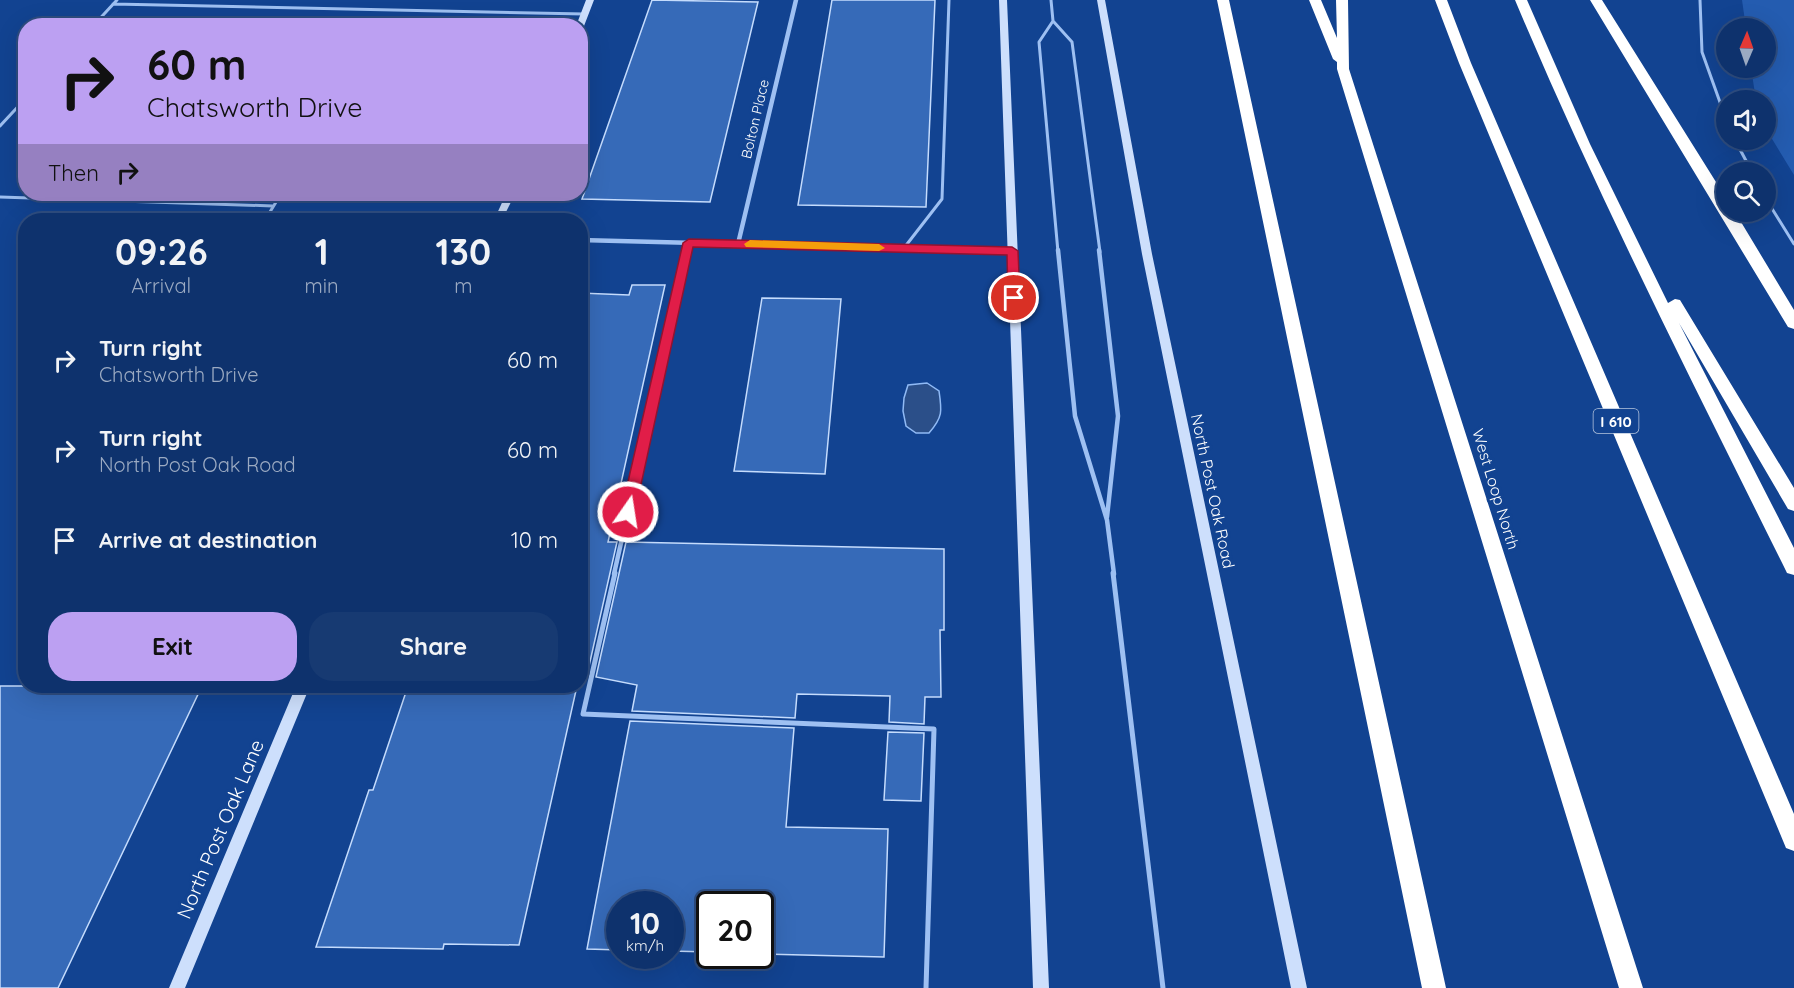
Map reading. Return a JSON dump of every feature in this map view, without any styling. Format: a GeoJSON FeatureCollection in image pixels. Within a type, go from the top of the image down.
{"type":"FeatureCollection","features":[{"type":"Feature","properties":{"kind":"highway"},"geometry":{"type":"LineString","coordinates":[[1223,0],[1434,988]]}},
{"type":"Feature","properties":{"kind":"highway"},"geometry":{"type":"LineString","coordinates":[[1315,0],[1343,69]]}},
{"type":"Feature","properties":{"kind":"highway","name":"West Loop North"},"geometry":{"type":"LineString","coordinates":[[1342,0],[1343,69],[1630,988]]}},
{"type":"Feature","properties":{"kind":"highway","name":"I 610"},"geometry":{"type":"LineString","coordinates":[[1441,0],[1465,63],[1794,840]]}},
{"type":"Feature","properties":{"kind":"highway"},"geometry":{"type":"LineString","coordinates":[[1521,0],[1548,68],[1601,180],[1794,567]]}},
{"type":"Feature","properties":{"kind":"highway"},"geometry":{"type":"LineString","coordinates":[[1596,0],[1716,192]]}},
{"type":"Feature","properties":{"kind":"highway"},"geometry":{"type":"LineString","coordinates":[[1601,180],[1794,504]]}},
{"type":"Feature","properties":{"kind":"highway"},"geometry":{"type":"LineString","coordinates":[[1734,222],[1794,322]]}},
{"type":"Feature","properties":{"kind":"main road"},"geometry":{"type":"LineString","coordinates":[[583,18],[590,0]]}},
{"type":"Feature","properties":{"kind":"main road"},"geometry":{"type":"LineString","coordinates":[[1003,0],[1041,988]]}},
{"type":"Feature","properties":{"kind":"main road","name":"North Post Oak Road"},"geometry":{"type":"LineString","coordinates":[[1101,0],[1147,254],[1299,988]]}},
{"type":"Feature","properties":{"kind":"main road","name":"North Post Oak Lane"},"geometry":{"type":"LineString","coordinates":[[177,988],[300,693]]}},
{"type":"Feature","properties":{"kind":"street","name":"Bolton Place"},"geometry":{"type":"LineString","coordinates":[[738,244],[796,0]]}},
{"type":"Feature","properties":{"kind":"street"},"geometry":{"type":"LineString","coordinates":[[588,240],[1012,251]]}},
{"type":"Feature","properties":{"kind":"lane"},"geometry":{"type":"LineString","coordinates":[[100,18],[117,0]]}},
{"type":"Feature","properties":{"kind":"lane"},"geometry":{"type":"LineString","coordinates":[[904,248],[942,198],[949,0]]}},
{"type":"Feature","properties":{"kind":"lane"},"geometry":{"type":"LineString","coordinates":[[1051,0],[1053,21],[1072,42],[1091,176],[1118,416],[1107,520]]}},
{"type":"Feature","properties":{"kind":"lane"},"geometry":{"type":"LineString","coordinates":[[1700,0],[1702,52],[1716,91]]}},
{"type":"Feature","properties":{"kind":"lane"},"geometry":{"type":"LineString","coordinates":[[113,4],[584,14]]}},
{"type":"Feature","properties":{"kind":"lane"},"geometry":{"type":"LineString","coordinates":[[1053,21],[1040,42],[1052,199],[1076,416],[1107,520],[1162,988]]}},
{"type":"Feature","properties":{"kind":"lane"},"geometry":{"type":"LineString","coordinates":[[0,126],[18,107]]}},
{"type":"Feature","properties":{"kind":"lane"},"geometry":{"type":"LineString","coordinates":[[0,197],[18,198]]}},
{"type":"Feature","properties":{"kind":"lane"},"geometry":{"type":"LineString","coordinates":[[121,201],[273,206]]}},
{"type":"Feature","properties":{"kind":"lane"},"geometry":{"type":"LineString","coordinates":[[269,213],[276,201]]}},
{"type":"Feature","properties":{"kind":"lane"},"geometry":{"type":"LineString","coordinates":[[1776,215],[1794,244]]}},
{"type":"Feature","properties":{"kind":"lane"},"geometry":{"type":"LineString","coordinates":[[588,692],[689,243]]}},
{"type":"Feature","properties":{"kind":"lane"},"geometry":{"type":"LineString","coordinates":[[588,693],[583,714],[934,729],[926,988]]}},
{"type":"Feature","properties":{"kind":"shaded area"},"geometry":{"type":"Polygon","coordinates":[[[1742,0],[1794,0],[1794,175],[1776,145],[1776,90],[1754,90],[1753,78],[1776,78],[1776,18],[1745,18],[1742,0]]]}},
{"type":"Feature","properties":{"kind":"shaded area"},"geometry":{"type":"Polygon","coordinates":[[[927,383],[939,391],[940,414],[929,433],[916,433],[906,426],[903,411],[904,398],[908,385],[927,383]]]}},
{"type":"Feature","properties":{"kind":"building"},"geometry":{"type":"Polygon","coordinates":[[[652,0],[758,2],[710,202],[588,199],[588,182],[652,0]]]}},
{"type":"Feature","properties":{"kind":"building"},"geometry":{"type":"Polygon","coordinates":[[[832,0],[935,0],[926,207],[798,205],[832,0]]]}},
{"type":"Feature","properties":{"kind":"building"},"geometry":{"type":"Polygon","coordinates":[[[632,285],[665,285],[608,542],[617,542],[588,671],[588,293],[629,295],[632,285]]]}},
{"type":"Feature","properties":{"kind":"building"},"geometry":{"type":"Polygon","coordinates":[[[762,298],[841,299],[825,474],[734,471],[762,298]]]}},
{"type":"Feature","properties":{"kind":"building"},"geometry":{"type":"Polygon","coordinates":[[[626,542],[944,549],[944,630],[940,630],[941,697],[925,697],[924,724],[889,722],[890,696],[797,694],[795,718],[632,711],[637,685],[596,677],[626,542]]]}},
{"type":"Feature","properties":{"kind":"building"},"geometry":{"type":"Polygon","coordinates":[[[0,686],[18,686],[18,693],[199,693],[58,988],[0,988],[0,686]]]}},
{"type":"Feature","properties":{"kind":"building"},"geometry":{"type":"Polygon","coordinates":[[[406,693],[575,693],[519,945],[444,944],[443,949],[316,947],[369,790],[373,790],[406,693]]]}},
{"type":"Feature","properties":{"kind":"building"},"geometry":{"type":"Polygon","coordinates":[[[630,721],[794,728],[786,827],[888,829],[884,957],[774,954],[774,891],[696,891],[696,952],[684,951],[684,891],[606,891],[606,950],[587,949],[630,721]]]}},
{"type":"Feature","properties":{"kind":"building"},"geometry":{"type":"Polygon","coordinates":[[[888,732],[924,733],[921,801],[884,800],[888,732]]]}},
{"type":"Feature","properties":{"kind":"slow traffic"},"geometry":{"type":"LineString","coordinates":[[750,244],[879,248]]}},
{"type":"Feature","properties":{"kind":"route"},"geometry":{"type":"LineString","coordinates":[[628,512],[689,243],[1012,251],[1014,298]]}}]}
